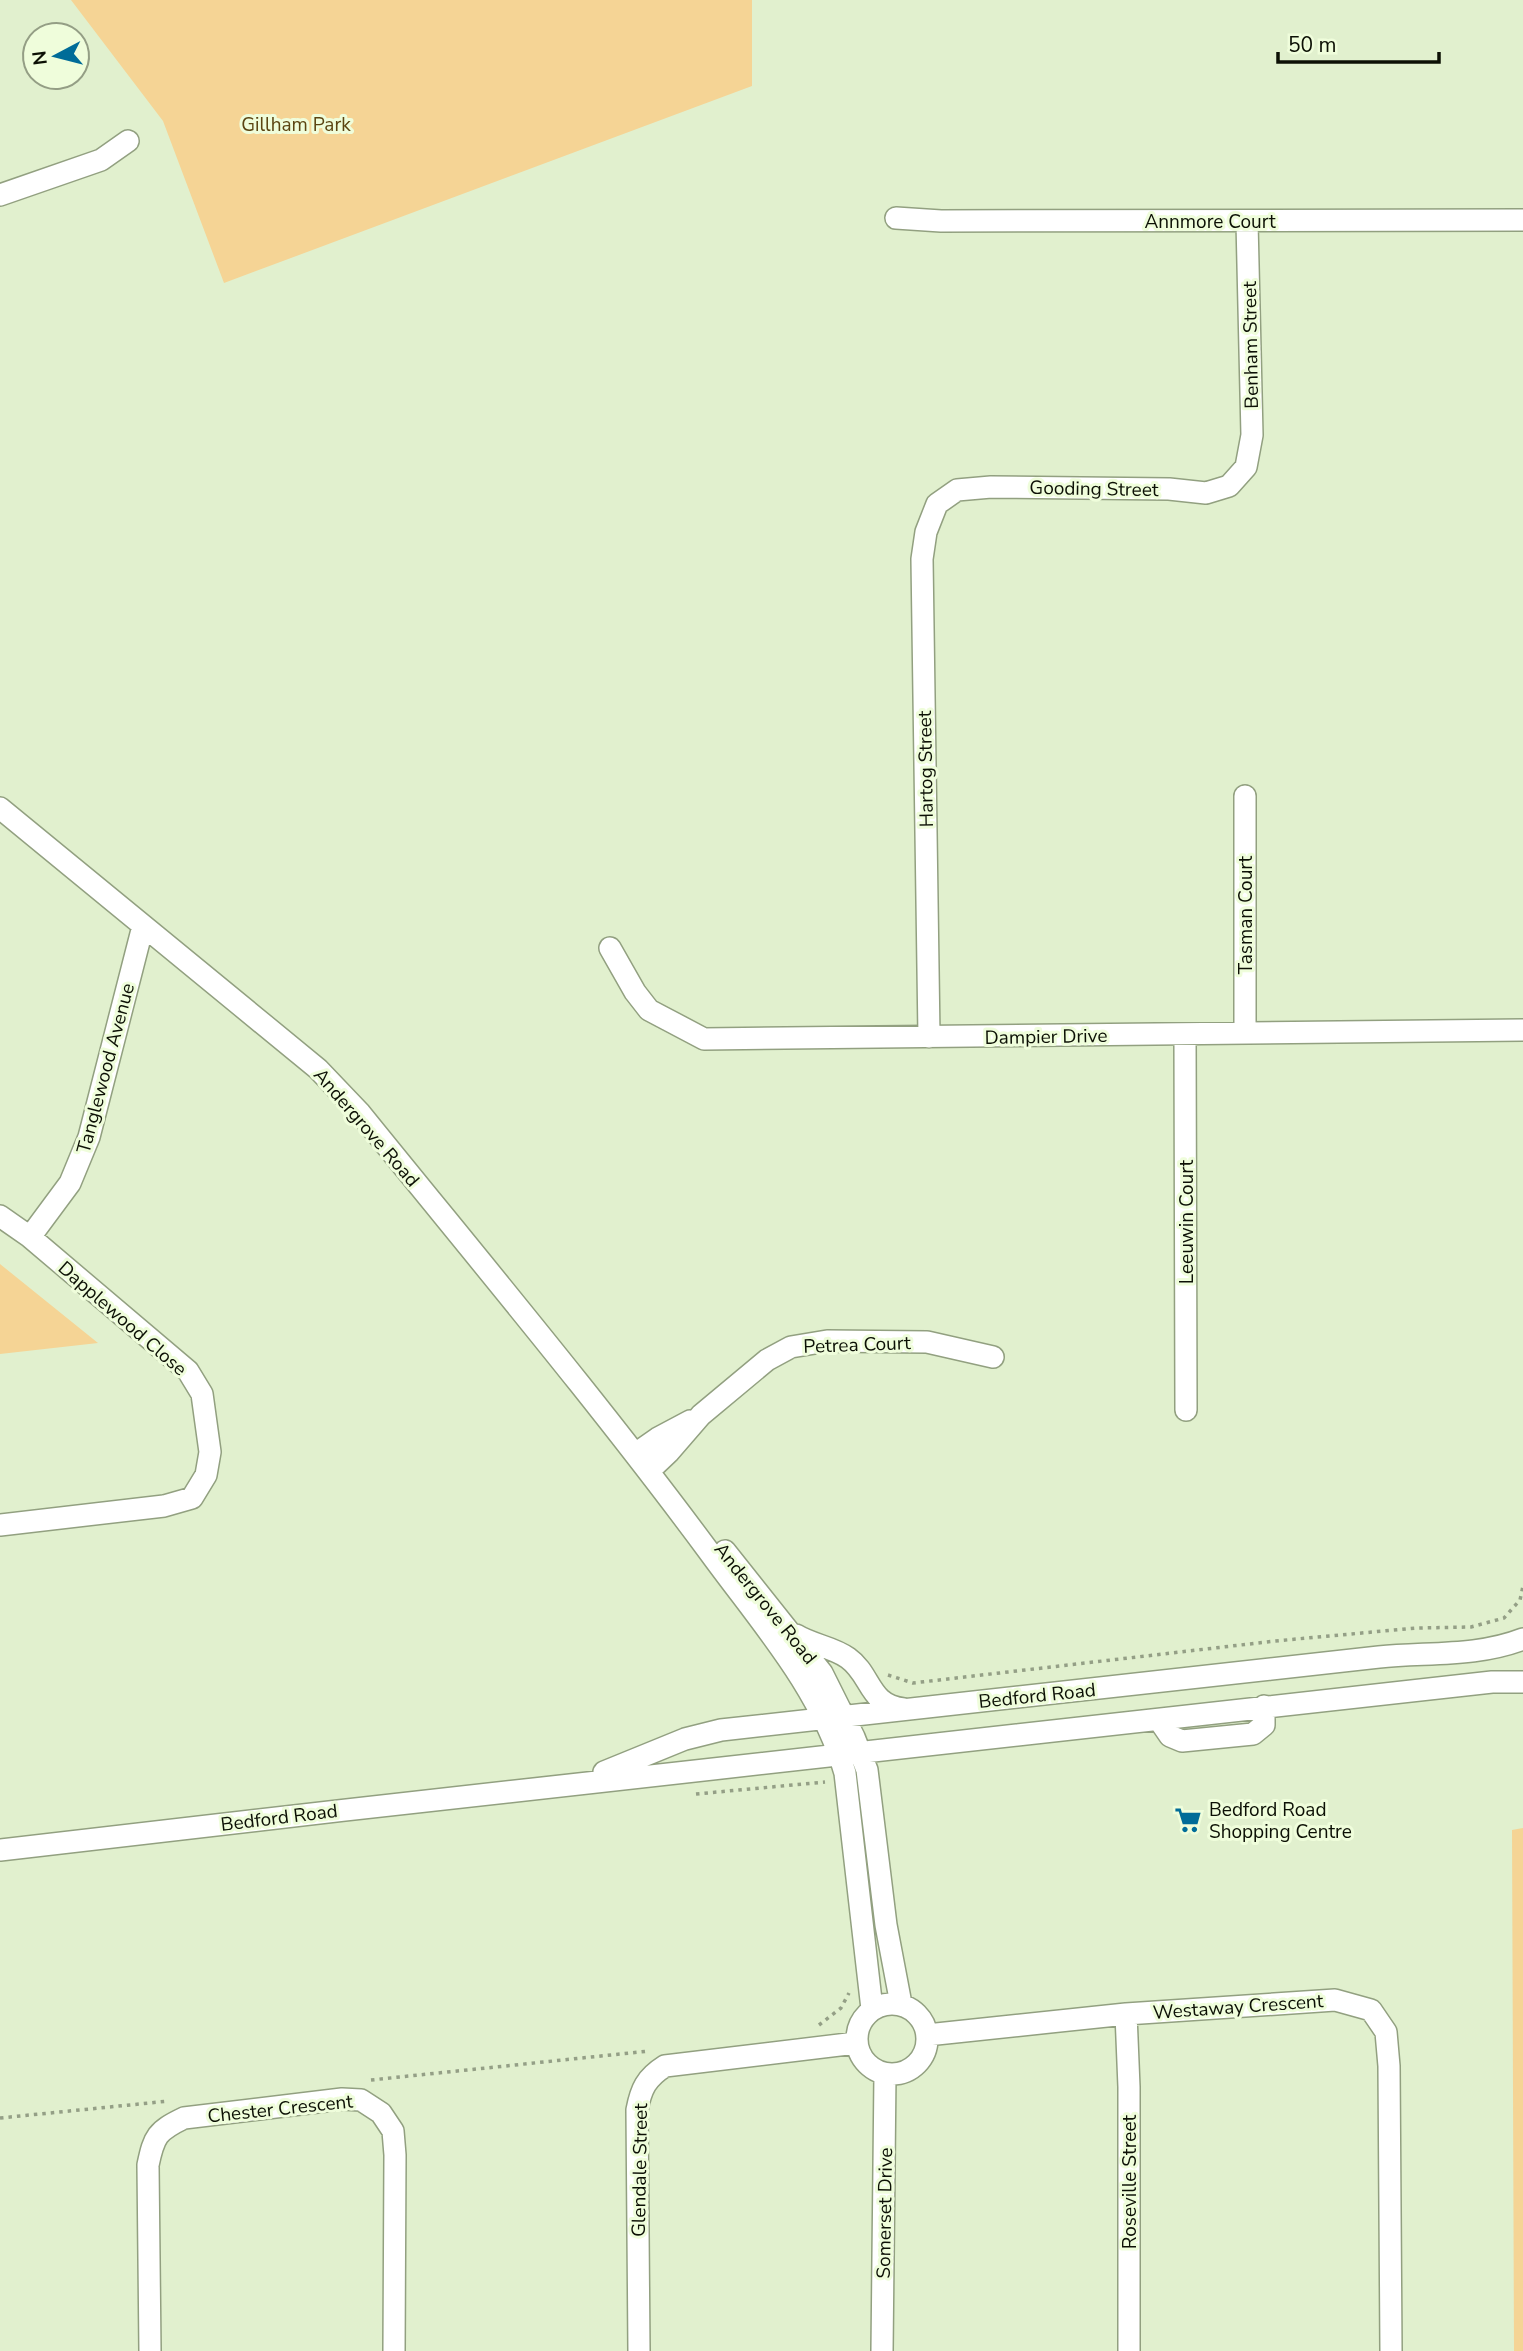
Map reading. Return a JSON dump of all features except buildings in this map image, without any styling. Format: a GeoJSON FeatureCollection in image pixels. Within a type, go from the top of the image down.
{"type":"FeatureCollection","features":[{"type":"Feature","properties":{"kind":"street"},"geometry":{"type":"LineString","coordinates":[[0,195],[101,160],[128,141]]}},
{"type":"Feature","properties":{"kind":"street","name":"Annmore Court"},"geometry":{"type":"LineString","coordinates":[[897,218],[955,221],[1247,222],[1523,220]]}},
{"type":"Feature","properties":{"kind":"street","name":"Benham Street"},"geometry":{"type":"LineString","coordinates":[[1246,467],[1252,435],[1247,222]]}},
{"type":"Feature","properties":{"kind":"street","name":"Gooding Street"},"geometry":{"type":"LineString","coordinates":[[937,504],[957,490],[991,487],[1169,489],[1206,493],[1229,486],[1246,467]]}},
{"type":"Feature","properties":{"kind":"street","name":"Hartog Street"},"geometry":{"type":"LineString","coordinates":[[929,1037],[922,559],[926,532],[937,504]]}},
{"type":"Feature","properties":{"kind":"street","name":"Tasman Court"},"geometry":{"type":"LineString","coordinates":[[1245,796],[1245,1034]]}},
{"type":"Feature","properties":{"kind":"street","name":"Andergrove Road"},"geometry":{"type":"LineString","coordinates":[[0,808],[318,1069],[360,1113],[642,1463],[812,1694],[860,1750]]}},
{"type":"Feature","properties":{"kind":"street","name":"Tanglewood Avenue"},"geometry":{"type":"LineString","coordinates":[[30,1237],[70,1183],[89,1137],[143,926]]}},
{"type":"Feature","properties":{"kind":"street","name":"Dampier Drive"},"geometry":{"type":"LineString","coordinates":[[610,948],[635,992],[649,1010],[704,1039],[1523,1030]]}},
{"type":"Feature","properties":{"kind":"street","name":"Leeuwin Court"},"geometry":{"type":"LineString","coordinates":[[1185,1035],[1186,1410]]}},
{"type":"Feature","properties":{"kind":"street","name":"Dapplewood Close"},"geometry":{"type":"LineString","coordinates":[[0,1216],[30,1237],[188,1371],[202,1394],[211,1451],[206,1475],[192,1497],[164,1506],[0,1525]]}},
{"type":"Feature","properties":{"kind":"street","name":"Petrea Court"},"geometry":{"type":"LineString","coordinates":[[642,1463],[669,1452],[701,1415],[767,1360],[805,1343],[927,1342],[993,1356]]}},
{"type":"Feature","properties":{"kind":"street","name":"Andergrove Road"},"geometry":{"type":"LineString","coordinates":[[642,1463],[726,1552],[822,1673],[834,1717],[839,1752]]}},
{"type":"Feature","properties":{"kind":"street"},"geometry":{"type":"LineString","coordinates":[[782,1622],[800,1637],[848,1657],[861,1671],[873,1692],[885,1703],[907,1709]]}},
{"type":"Feature","properties":{"kind":"street","name":"Bedford Road"},"geometry":{"type":"LineString","coordinates":[[559,1786],[617,1768],[698,1734],[721,1730],[1395,1655],[1470,1653],[1496,1649],[1523,1639]]}},
{"type":"Feature","properties":{"kind":"street","name":"Bedford Road"},"geometry":{"type":"LineString","coordinates":[[0,1850],[839,1752],[1158,1720],[1492,1682],[1523,1682]]}},
{"type":"Feature","properties":{"kind":"street"},"geometry":{"type":"LineString","coordinates":[[860,1750],[870,1787],[886,1926],[901,2004]]}},
{"type":"Feature","properties":{"kind":"street"},"geometry":{"type":"LineString","coordinates":[[839,1752],[848,1789],[872,2009]]}},
{"type":"Feature","properties":{"kind":"street","name":"Westaway Crescent"},"geometry":{"type":"LineString","coordinates":[[927,2035],[1126,2014],[1335,2000],[1371,2010],[1386,2032],[1389,2066],[1391,2351]]}},
{"type":"Feature","properties":{"kind":"street"},"geometry":{"type":"LineString","coordinates":[[901,2004],[923,2021],[927,2035],[923,2056],[907,2072],[886,2074],[874,2071],[865,2064],[859,2054],[856,2043],[860,2024],[872,2009],[881,2005],[901,2004]]}},
{"type":"Feature","properties":{"kind":"street","name":"Roseville Street"},"geometry":{"type":"LineString","coordinates":[[1126,2014],[1129,2087],[1129,2351]]}},
{"type":"Feature","properties":{"kind":"street","name":"Glendale Street"},"geometry":{"type":"LineString","coordinates":[[639,2351],[637,2110],[640,2092],[646,2082],[665,2066],[856,2043]]}},
{"type":"Feature","properties":{"kind":"street","name":"Somerset Drive"},"geometry":{"type":"LineString","coordinates":[[882,2351],[886,2074]]}},
{"type":"Feature","properties":{"kind":"street","name":"Chester Crescent"},"geometry":{"type":"LineString","coordinates":[[150,2351],[148,2165],[153,2138],[165,2127],[184,2118],[342,2099],[361,2100],[381,2113],[393,2131],[394,2351]]}},
{"type":"Feature","properties":{"kind":"path"},"geometry":{"type":"LineString","coordinates":[[879,1677],[889,1674],[912,1683],[1275,1641],[1416,1628],[1471,1627],[1504,1618],[1520,1600],[1523,1586]]}},
{"type":"Feature","properties":{"kind":"path"},"geometry":{"type":"LineString","coordinates":[[685,1794],[825,1782],[830,1787]]}},
{"type":"Feature","properties":{"kind":"path"},"geometry":{"type":"LineString","coordinates":[[813,2027],[841,2008],[850,1991]]}},
{"type":"Feature","properties":{"kind":"path"},"geometry":{"type":"LineString","coordinates":[[368,2081],[655,2050]]}},
{"type":"Feature","properties":{"kind":"path"},"geometry":{"type":"LineString","coordinates":[[0,2118],[177,2100]]}},
{"type":"Feature","properties":{"kind":"green space","name":"Gillham Park"},"geometry":{"type":"Polygon","coordinates":[[[71,0],[752,0],[752,86],[224,283],[163,121],[91,26],[91,21],[87,21],[71,0]]]}},
{"type":"Feature","properties":{"kind":"green space"},"geometry":{"type":"Polygon","coordinates":[[[0,1264],[98,1343],[0,1354],[0,1264]]]}},
{"type":"Feature","properties":{"kind":"green space"},"geometry":{"type":"Polygon","coordinates":[[[1523,1828],[1523,2351],[1514,2351],[1512,1830],[1523,1828]]]}},
{"type":"Feature","properties":{"kind":"place","name":"Bedford Road Shopping Centre"},"geometry":{"type":"Point","coordinates":[1188,1820]}}]}
